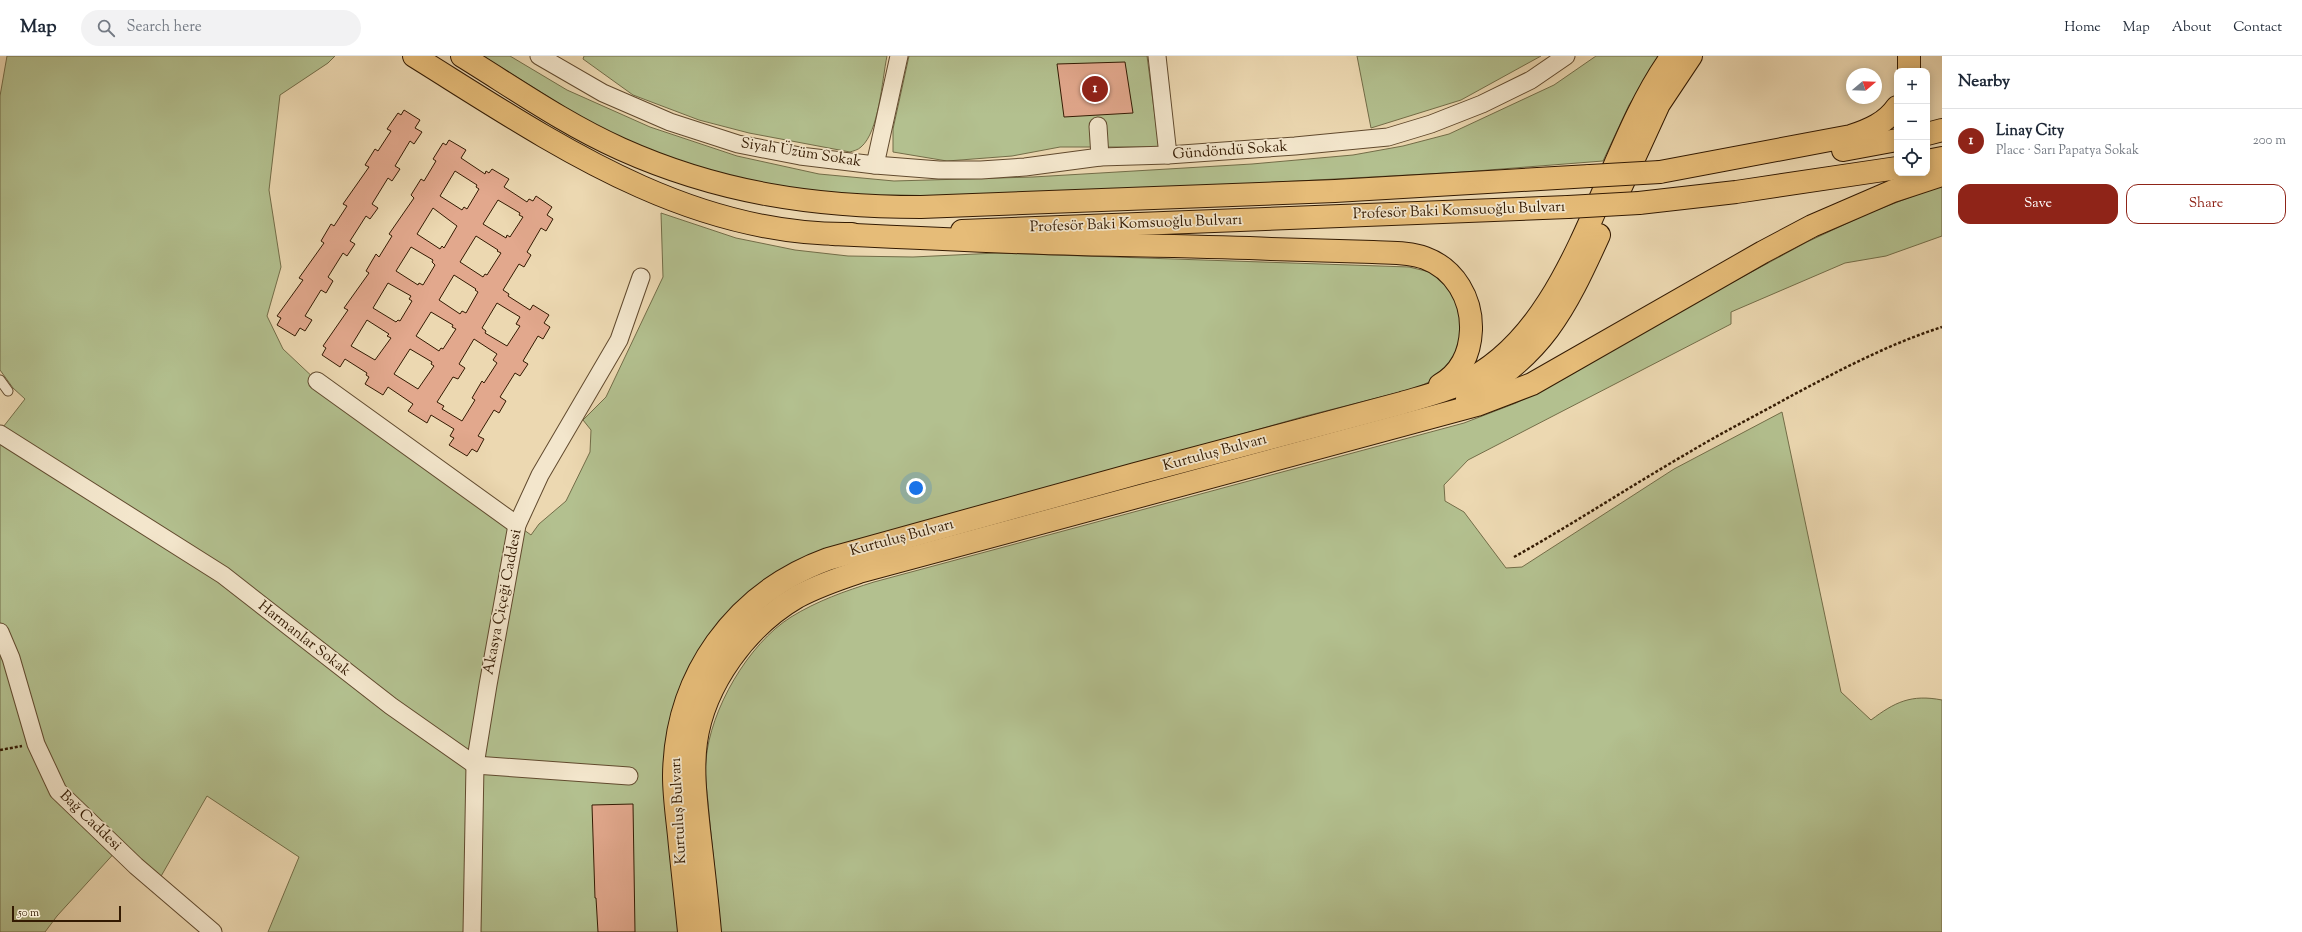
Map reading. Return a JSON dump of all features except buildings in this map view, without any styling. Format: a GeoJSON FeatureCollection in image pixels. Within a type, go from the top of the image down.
{"type":"FeatureCollection","features":[{"type":"Feature","properties":{"kind":"main road","name":"Profesör Baki Komsuoğlu Bulvarı"},"geometry":{"type":"LineString","coordinates":[[414,56],[564,148],[647,191],[724,218],[803,233],[833,234],[946,232],[1568,207],[1639,202],[1736,192],[1894,168]]}},
{"type":"Feature","properties":{"kind":"main road","name":"Profesör Baki Komsuoğlu Bulvarı"},"geometry":{"type":"LineString","coordinates":[[462,56],[561,117],[620,149],[696,178],[730,188],[803,202],[880,207],[921,208],[1327,191],[1660,172],[1859,148],[1894,141]]}},
{"type":"Feature","properties":{"kind":"main road"},"geometry":{"type":"LineString","coordinates":[[1402,403],[1431,395],[1470,378],[1496,361],[1528,330],[1546,305],[1562,276],[1625,139],[1660,72],[1672,56]]}},
{"type":"Feature","properties":{"kind":"main road"},"geometry":{"type":"LineString","coordinates":[[1407,424],[1468,399],[1492,383],[1526,356],[1552,327],[1572,293],[1659,104],[1691,56]]}},
{"type":"Feature","properties":{"kind":"main road"},"geometry":{"type":"LineString","coordinates":[[1909,56],[1909,68]]}},
{"type":"Feature","properties":{"kind":"main road"},"geometry":{"type":"LineString","coordinates":[[1660,172],[1851,136],[1880,123],[1890,116],[1894,111]]}},
{"type":"Feature","properties":{"kind":"main road"},"geometry":{"type":"LineString","coordinates":[[1930,133],[1942,130]]}},
{"type":"Feature","properties":{"kind":"main road"},"geometry":{"type":"LineString","coordinates":[[1930,160],[1942,158]]}},
{"type":"Feature","properties":{"kind":"main road"},"geometry":{"type":"LineString","coordinates":[[1407,424],[1477,405],[1532,384],[1786,240],[1868,201],[1942,175]]}},
{"type":"Feature","properties":{"kind":"main road"},"geometry":{"type":"LineString","coordinates":[[833,234],[1072,244],[1346,251],[1394,253],[1425,258],[1446,271],[1462,289],[1470,313],[1471,337],[1464,361],[1451,379],[1402,403]]}},
{"type":"Feature","properties":{"kind":"main road","name":"Kurtuluş Bulvarı"},"geometry":{"type":"LineString","coordinates":[[689,932],[674,776],[676,746],[681,717],[700,668],[716,645],[731,624],[753,603],[771,589],[809,566],[836,557],[1402,403]]}},
{"type":"Feature","properties":{"kind":"main road","name":"Kurtuluş Bulvarı"},"geometry":{"type":"LineString","coordinates":[[710,932],[697,810],[694,761],[696,741],[706,706],[729,662],[758,628],[783,606],[818,586],[859,572],[1407,424]]}},
{"type":"Feature","properties":{"kind":"street","name":"Siyah Üzüm Sokak"},"geometry":{"type":"LineString","coordinates":[[539,56],[603,93],[670,122],[738,144],[800,156],[875,165],[899,56]]}},
{"type":"Feature","properties":{"kind":"street"},"geometry":{"type":"LineString","coordinates":[[1157,56],[1168,155]]}},
{"type":"Feature","properties":{"kind":"street","name":"Gündöndü Sokak"},"geometry":{"type":"LineString","coordinates":[[875,165],[939,170],[981,170],[1025,167],[1100,157],[1168,155],[1340,143],[1388,137],[1431,124],[1482,104],[1531,80],[1548,62],[1566,56]]}},
{"type":"Feature","properties":{"kind":"street"},"geometry":{"type":"LineString","coordinates":[[1098,126],[1100,157]]}},
{"type":"Feature","properties":{"kind":"street","name":"Akasya Çiçeği Caddesi"},"geometry":{"type":"LineString","coordinates":[[472,932],[475,765],[517,525],[540,475],[619,340],[640,276]]}},
{"type":"Feature","properties":{"kind":"street"},"geometry":{"type":"LineString","coordinates":[[317,381],[517,525]]}},
{"type":"Feature","properties":{"kind":"street","name":"Harmanlar Sokak"},"geometry":{"type":"LineString","coordinates":[[0,434],[223,575],[391,706],[475,765]]}},
{"type":"Feature","properties":{"kind":"street","name":"Bağ Caddesi"},"geometry":{"type":"LineString","coordinates":[[0,632],[11,658],[36,744],[58,792],[136,866],[213,932]]}},
{"type":"Feature","properties":{"kind":"street"},"geometry":{"type":"LineString","coordinates":[[475,765],[629,776]]}},
{"type":"Feature","properties":{"kind":"lane"},"geometry":{"type":"LineString","coordinates":[[0,380],[8,391]]}},
{"type":"Feature","properties":{"kind":"path"},"geometry":{"type":"LineString","coordinates":[[1514,557],[1574,524],[1688,452],[1760,412],[1884,349],[1942,327]]}},
{"type":"Feature","properties":{"kind":"path"},"geometry":{"type":"LineString","coordinates":[[0,750],[36,744]]}},
{"type":"Feature","properties":{"kind":"green space"},"geometry":{"type":"Polygon","coordinates":[[[7,56],[335,56],[328,63],[280,95],[269,190],[281,267],[267,316],[283,349],[317,381],[531,535],[539,524],[566,501],[590,452],[591,430],[583,420],[606,397],[663,277],[661,213],[736,238],[795,250],[848,256],[913,257],[997,253],[1409,267],[1434,273],[1450,287],[1461,307],[1461,355],[1444,375],[1416,388],[1302,417],[856,543],[706,646],[680,932],[268,932],[299,857],[207,796],[156,885],[118,849],[57,916],[45,932],[0,932],[0,431],[25,399],[13,388],[0,370],[0,96],[7,56]]]}},
{"type":"Feature","properties":{"kind":"green space"},"geometry":{"type":"Polygon","coordinates":[[[483,56],[510,56],[567,90],[650,127],[737,156],[819,174],[894,181],[1033,177],[1252,164],[1353,155],[1403,146],[1449,134],[1554,85],[1596,56],[1660,56],[1629,105],[1603,161],[1463,172],[1040,195],[887,200],[731,180],[614,138],[483,56]]]}},
{"type":"Feature","properties":{"kind":"green space"},"geometry":{"type":"Polygon","coordinates":[[[584,56],[887,56],[879,105],[872,130],[867,140],[861,147],[850,152],[749,133],[699,120],[633,95],[583,59],[584,56]]]}},
{"type":"Feature","properties":{"kind":"green space"},"geometry":{"type":"Polygon","coordinates":[[[909,56],[1147,56],[1159,147],[1060,147],[1012,156],[947,161],[893,152],[893,129],[909,56]]]}},
{"type":"Feature","properties":{"kind":"green space"},"geometry":{"type":"Polygon","coordinates":[[[1357,56],[1541,56],[1461,100],[1371,128],[1357,56]]]}},
{"type":"Feature","properties":{"kind":"green space"},"geometry":{"type":"Polygon","coordinates":[[[1942,185],[1942,236],[1886,256],[1845,263],[1731,312],[1731,324],[1468,460],[1444,485],[1445,501],[1464,512],[1506,568],[1522,567],[1674,469],[1782,412],[1841,692],[1871,720],[1888,708],[1904,701],[1921,698],[1942,700],[1942,932],[721,932],[706,780],[706,760],[709,741],[723,700],[746,661],[775,629],[791,617],[831,597],[874,582],[1464,423],[1516,403],[1567,377],[1672,315],[1807,242],[1869,213],[1942,185]]]}},
{"type":"Feature","properties":{"kind":"place","name":"Linay City"},"geometry":{"type":"Point","coordinates":[1095,89]}}]}
